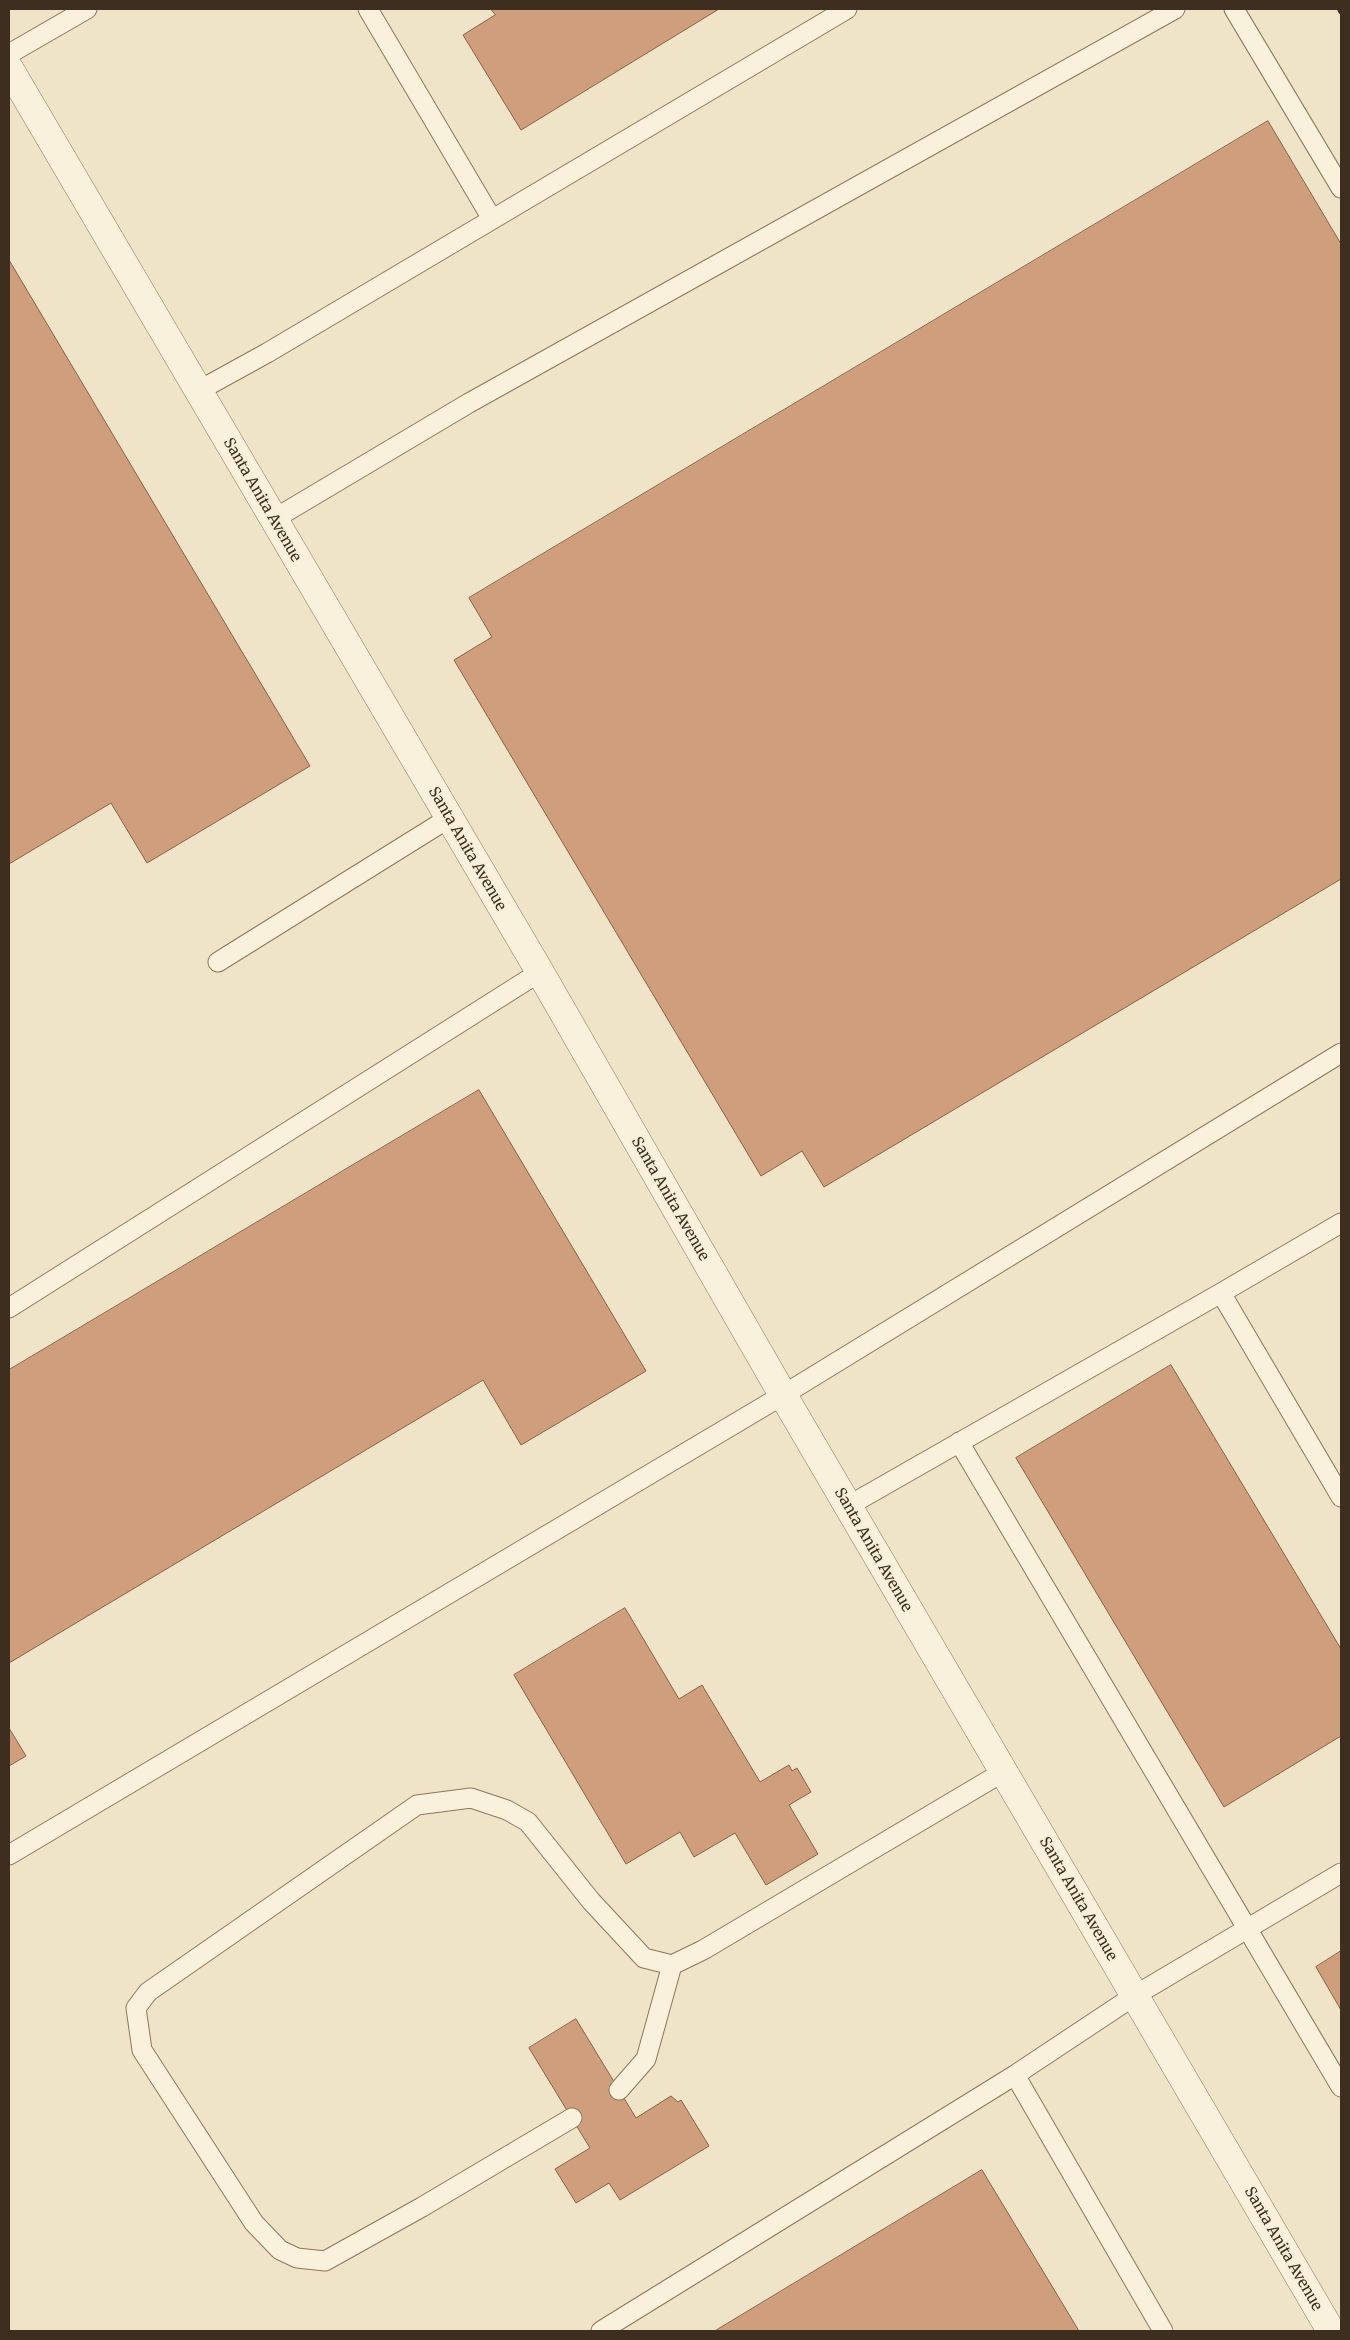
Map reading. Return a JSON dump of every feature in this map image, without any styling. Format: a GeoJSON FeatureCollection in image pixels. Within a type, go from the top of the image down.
{"type":"FeatureCollection","features":[{"type":"Feature","properties":{"kind":"street","name":"Santa Anita Avenue"},"geometry":{"type":"LineString","coordinates":[[9,68],[540,972],[783,1395],[1331,2331]]}},
{"type":"Feature","properties":{"kind":"lane"},"geometry":{"type":"LineString","coordinates":[[9,54],[87,9]]}},
{"type":"Feature","properties":{"kind":"lane"},"geometry":{"type":"LineString","coordinates":[[368,9],[492,219]]}},
{"type":"Feature","properties":{"kind":"lane"},"geometry":{"type":"LineString","coordinates":[[198,391],[847,9]]}},
{"type":"Feature","properties":{"kind":"lane"},"geometry":{"type":"LineString","coordinates":[[274,519],[469,403],[1175,9]]}},
{"type":"Feature","properties":{"kind":"lane"},"geometry":{"type":"LineString","coordinates":[[1234,9],[1341,188]]}},
{"type":"Feature","properties":{"kind":"lane"},"geometry":{"type":"LineString","coordinates":[[218,962],[449,818]]}},
{"type":"Feature","properties":{"kind":"lane"},"geometry":{"type":"LineString","coordinates":[[9,1308],[540,972]]}},
{"type":"Feature","properties":{"kind":"lane"},"geometry":{"type":"LineString","coordinates":[[9,1855],[783,1395],[1341,1053]]}},
{"type":"Feature","properties":{"kind":"lane"},"geometry":{"type":"LineString","coordinates":[[848,1506],[1341,1223]]}},
{"type":"Feature","properties":{"kind":"lane"},"geometry":{"type":"LineString","coordinates":[[1221,1293],[1341,1498]]}},
{"type":"Feature","properties":{"kind":"lane"},"geometry":{"type":"LineString","coordinates":[[959,1442],[1341,2087]]}},
{"type":"Feature","properties":{"kind":"lane"},"geometry":{"type":"LineString","coordinates":[[572,2118],[325,2262],[297,2258],[280,2250],[254,2223],[142,2050],[136,2008],[148,1992],[416,1804],[471,1798],[507,1810],[528,1822],[591,1901],[644,1958],[672,1965],[703,1950],[1003,1772]]}},
{"type":"Feature","properties":{"kind":"lane"},"geometry":{"type":"LineString","coordinates":[[601,2331],[1015,2075],[1134,1996],[1341,1873]]}},
{"type":"Feature","properties":{"kind":"lane"},"geometry":{"type":"LineString","coordinates":[[619,2090],[646,2059],[672,1965]]}},
{"type":"Feature","properties":{"kind":"lane"},"geometry":{"type":"LineString","coordinates":[[1015,2075],[1163,2331]]}},
{"type":"Feature","properties":{"kind":"building"},"geometry":{"type":"Polygon","coordinates":[[[491,9],[719,9],[521,130],[463,35],[495,15],[491,9]]]}},
{"type":"Feature","properties":{"kind":"building"},"geometry":{"type":"Polygon","coordinates":[[[1268,121],[1341,244],[1341,879],[824,1187],[802,1151],[761,1176],[454,660],[492,637],[469,598],[1268,121]]]}},
{"type":"Feature","properties":{"kind":"building"},"geometry":{"type":"Polygon","coordinates":[[[9,260],[310,766],[147,863],[111,803],[9,864],[9,260]]]}},
{"type":"Feature","properties":{"kind":"building"},"geometry":{"type":"Polygon","coordinates":[[[479,1090],[646,1371],[521,1445],[483,1380],[9,1663],[9,1370],[479,1090]]]}},
{"type":"Feature","properties":{"kind":"building"},"geometry":{"type":"Polygon","coordinates":[[[1171,1365],[1341,1649],[1341,1736],[1224,1807],[1016,1458],[1171,1365]]]}},
{"type":"Feature","properties":{"kind":"building"},"geometry":{"type":"Polygon","coordinates":[[[625,1608],[679,1699],[702,1685],[760,1782],[789,1765],[792,1771],[797,1768],[811,1792],[789,1805],[818,1854],[766,1885],[735,1833],[694,1857],[680,1832],[626,1864],[514,1675],[625,1608]]]}},
{"type":"Feature","properties":{"kind":"building"},"geometry":{"type":"Polygon","coordinates":[[[9,1728],[26,1756],[9,1766],[9,1728]]]}},
{"type":"Feature","properties":{"kind":"building"},"geometry":{"type":"Polygon","coordinates":[[[1341,1951],[1341,2010],[1316,1967],[1341,1951]]]}},
{"type":"Feature","properties":{"kind":"building"},"geometry":{"type":"Polygon","coordinates":[[[576,2019],[636,2118],[671,2096],[678,2102],[681,2100],[709,2146],[620,2200],[609,2183],[576,2203],[555,2169],[590,2148],[529,2048],[576,2019]]]}},
{"type":"Feature","properties":{"kind":"building"},"geometry":{"type":"Polygon","coordinates":[[[982,2170],[1079,2331],[715,2331],[982,2170]]]}},
{"type":"Feature","properties":{"kind":"railway"},"geometry":{"type":"LineString","coordinates":[[1339,9],[1341,13]]}}]}
